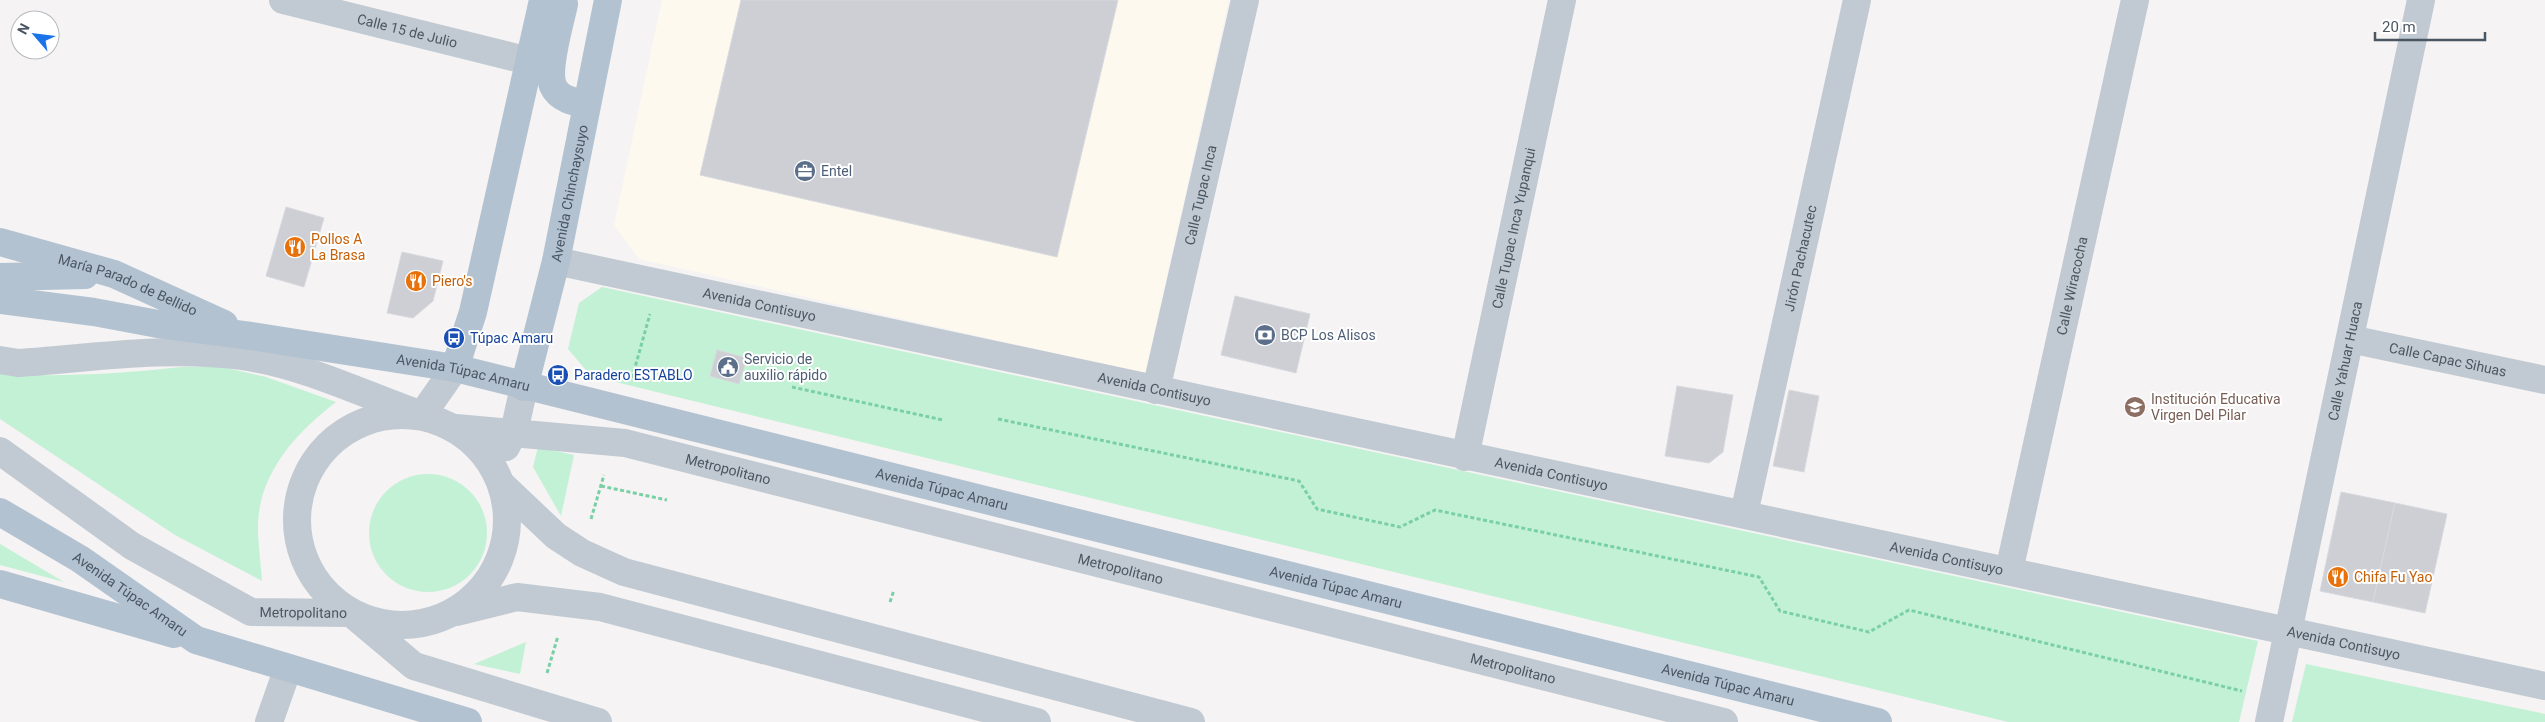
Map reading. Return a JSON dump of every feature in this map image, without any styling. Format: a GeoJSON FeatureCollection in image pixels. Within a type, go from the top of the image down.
{"type":"FeatureCollection","features":[{"type":"Feature","properties":{"kind":"main road"},"geometry":{"type":"LineString","coordinates":[[455,368],[473,312],[543,0]]}},
{"type":"Feature","properties":{"kind":"main road"},"geometry":{"type":"LineString","coordinates":[[560,0],[564,4],[551,72],[554,86],[561,96],[573,102],[586,104]]}},
{"type":"Feature","properties":{"kind":"main road","name":"Avenida Chinchaysuyo"},"geometry":{"type":"LineString","coordinates":[[524,386],[556,261],[608,0]]}},
{"type":"Feature","properties":{"kind":"main road","name":"María Parado de Bellido"},"geometry":{"type":"LineString","coordinates":[[0,242],[114,274],[251,336]]}},
{"type":"Feature","properties":{"kind":"main road"},"geometry":{"type":"LineString","coordinates":[[0,277],[114,274]]}},
{"type":"Feature","properties":{"kind":"main road","name":"Avenida Túpac Amaru"},"geometry":{"type":"LineString","coordinates":[[0,300],[455,368],[1878,722]]}},
{"type":"Feature","properties":{"kind":"main road","name":"Avenida Túpac Amaru"},"geometry":{"type":"LineString","coordinates":[[0,512],[80,559],[196,640],[468,722]]}},
{"type":"Feature","properties":{"kind":"main road"},"geometry":{"type":"LineString","coordinates":[[0,584],[196,640]]}},
{"type":"Feature","properties":{"kind":"street","name":"Calle 15 de Julio"},"geometry":{"type":"LineString","coordinates":[[283,0],[529,61]]}},
{"type":"Feature","properties":{"kind":"street","name":"Calle Tupac Inca"},"geometry":{"type":"LineString","coordinates":[[1156,390],[1245,0]]}},
{"type":"Feature","properties":{"kind":"street","name":"Calle Tupac Inca Yupanqui"},"geometry":{"type":"LineString","coordinates":[[1465,456],[1562,0]]}},
{"type":"Feature","properties":{"kind":"street","name":"Jirón Pachacutec"},"geometry":{"type":"LineString","coordinates":[[1744,514],[1857,0]]}},
{"type":"Feature","properties":{"kind":"street","name":"Calle Wiracocha"},"geometry":{"type":"LineString","coordinates":[[2008,571],[2135,0]]}},
{"type":"Feature","properties":{"kind":"street","name":"Calle Yahuar Huaca"},"geometry":{"type":"LineString","coordinates":[[2272,710],[2421,0]]}},
{"type":"Feature","properties":{"kind":"street","name":"Avenida Contisuyo"},"geometry":{"type":"LineString","coordinates":[[556,261],[2545,686]]}},
{"type":"Feature","properties":{"kind":"street","name":"Calle Capac Sihuas"},"geometry":{"type":"LineString","coordinates":[[2350,339],[2545,380]]}},
{"type":"Feature","properties":{"kind":"street"},"geometry":{"type":"LineString","coordinates":[[318,348],[422,415]]}},
{"type":"Feature","properties":{"kind":"street"},"geometry":{"type":"LineString","coordinates":[[0,360],[18,363],[160,352],[242,356],[304,371],[456,428],[475,443],[499,476],[556,536],[582,553],[624,572],[1191,722]]}},
{"type":"Feature","properties":{"kind":"street"},"geometry":{"type":"LineString","coordinates":[[422,415],[455,368]]}},
{"type":"Feature","properties":{"kind":"street"},"geometry":{"type":"LineString","coordinates":[[450,614],[475,596],[493,572],[505,544],[508,514],[499,476],[514,432],[524,386]]}},
{"type":"Feature","properties":{"kind":"street"},"geometry":{"type":"LineString","coordinates":[[422,415],[392,414],[363,422],[344,432],[316,458],[302,485],[296,514],[299,544],[309,572],[328,595],[352,613],[384,624],[418,624],[517,597],[600,607],[1037,722]]}},
{"type":"Feature","properties":{"kind":"street","name":"Metropolitano"},"geometry":{"type":"LineString","coordinates":[[456,428],[625,443],[1724,722]]}},
{"type":"Feature","properties":{"kind":"street","name":"Metropolitano"},"geometry":{"type":"LineString","coordinates":[[0,451],[132,546],[251,612],[352,613],[414,666],[598,722]]}},
{"type":"Feature","properties":{"kind":"street"},"geometry":{"type":"LineString","coordinates":[[0,475],[132,546]]}},
{"type":"Feature","properties":{"kind":"street"},"geometry":{"type":"LineString","coordinates":[[269,722],[288,668]]}},
{"type":"Feature","properties":{"kind":"path"},"geometry":{"type":"LineString","coordinates":[[623,410],[658,283]]}},
{"type":"Feature","properties":{"kind":"path"},"geometry":{"type":"LineString","coordinates":[[792,386],[943,420]]}},
{"type":"Feature","properties":{"kind":"path"},"geometry":{"type":"LineString","coordinates":[[998,419],[1299,480],[1317,509],[1400,527],[1435,510],[1759,577],[1780,611],[1869,632],[1908,610],[2272,710]]}},
{"type":"Feature","properties":{"kind":"path"},"geometry":{"type":"LineString","coordinates":[[582,553],[614,442]]}},
{"type":"Feature","properties":{"kind":"path"},"geometry":{"type":"LineString","coordinates":[[601,486],[667,500]]}},
{"type":"Feature","properties":{"kind":"path"},"geometry":{"type":"LineString","coordinates":[[890,602],[894,590]]}},
{"type":"Feature","properties":{"kind":"path"},"geometry":{"type":"LineString","coordinates":[[538,705],[568,603]]}},
{"type":"Feature","properties":{"kind":"shaded area"},"geometry":{"type":"Polygon","coordinates":[[[662,0],[1229,0],[1145,374],[639,259],[614,225],[662,0]]]}},
{"type":"Feature","properties":{"kind":"green space"},"geometry":{"type":"Polygon","coordinates":[[[602,287],[2258,641],[2239,722],[2008,722],[591,376],[568,349],[579,303],[602,287]]]}},
{"type":"Feature","properties":{"kind":"green space"},"geometry":{"type":"Polygon","coordinates":[[[181,367],[222,367],[266,377],[336,402],[294,441],[272,472],[260,508],[258,528],[262,581],[175,535],[0,419],[0,374],[90,374],[181,367]]]}},
{"type":"Feature","properties":{"kind":"green space"},"geometry":{"type":"Polygon","coordinates":[[[538,447],[574,455],[561,516],[533,467],[538,447]]]}},
{"type":"Feature","properties":{"kind":"green space"},"geometry":{"type":"Polygon","coordinates":[[[428,474],[451,479],[470,491],[482,510],[487,533],[482,556],[470,575],[451,587],[428,592],[405,587],[386,575],[374,556],[369,533],[374,510],[386,491],[405,479],[428,474]]]}},
{"type":"Feature","properties":{"kind":"green space"},"geometry":{"type":"Polygon","coordinates":[[[0,544],[64,582],[0,565],[0,544]]]}},
{"type":"Feature","properties":{"kind":"green space"},"geometry":{"type":"Polygon","coordinates":[[[526,642],[520,674],[474,664],[526,642]]]}},
{"type":"Feature","properties":{"kind":"green space"},"geometry":{"type":"Polygon","coordinates":[[[2306,664],[2545,714],[2545,722],[2292,722],[2306,664]]]}},
{"type":"Feature","properties":{"kind":"building"},"geometry":{"type":"Polygon","coordinates":[[[741,0],[1118,0],[1057,257],[700,175],[741,0]]]}},
{"type":"Feature","properties":{"kind":"building","name":"Pollos A La Brasa"},"geometry":{"type":"Polygon","coordinates":[[[286,207],[324,218],[304,287],[266,276],[286,207]]]}},
{"type":"Feature","properties":{"kind":"building","name":"Piero's"},"geometry":{"type":"Polygon","coordinates":[[[402,252],[443,261],[433,301],[413,318],[387,313],[402,252]]]}},
{"type":"Feature","properties":{"kind":"building","name":"BCP Los Alisos"},"geometry":{"type":"Polygon","coordinates":[[[1235,296],[1310,314],[1296,373],[1221,355],[1235,296]]]}},
{"type":"Feature","properties":{"kind":"building","name":"Servicio de auxilio rápido"},"geometry":{"type":"Polygon","coordinates":[[[717,350],[747,358],[739,384],[710,376],[717,350]]]}},
{"type":"Feature","properties":{"kind":"building"},"geometry":{"type":"Polygon","coordinates":[[[1677,386],[1733,395],[1723,452],[1709,463],[1665,456],[1677,386]]]}},
{"type":"Feature","properties":{"kind":"building"},"geometry":{"type":"Polygon","coordinates":[[[1789,390],[1819,396],[1804,472],[1773,466],[1789,390]]]}},
{"type":"Feature","properties":{"kind":"building"},"geometry":{"type":"Polygon","coordinates":[[[2341,492],[2395,503],[2373,602],[2320,591],[2341,492]]]}},
{"type":"Feature","properties":{"kind":"building"},"geometry":{"type":"Polygon","coordinates":[[[2395,503],[2447,514],[2425,613],[2373,602],[2395,503]]]}},
{"type":"Feature","properties":{"kind":"place","name":"Entel"},"geometry":{"type":"Point","coordinates":[805,171]}},
{"type":"Feature","properties":{"kind":"place","name":"Pollos A La Brasa"},"geometry":{"type":"Point","coordinates":[295,247]}},
{"type":"Feature","properties":{"kind":"place","name":"Piero's"},"geometry":{"type":"Point","coordinates":[416,281]}},
{"type":"Feature","properties":{"kind":"place","name":"BCP Los Alisos"},"geometry":{"type":"Point","coordinates":[1265,335]}},
{"type":"Feature","properties":{"kind":"place","name":"Túpac Amaru"},"geometry":{"type":"Point","coordinates":[454,338]}},
{"type":"Feature","properties":{"kind":"place","name":"Servicio de auxilio rápido"},"geometry":{"type":"Point","coordinates":[728,367]}},
{"type":"Feature","properties":{"kind":"place","name":"Paradero ESTABLO"},"geometry":{"type":"Point","coordinates":[558,375]}},
{"type":"Feature","properties":{"kind":"place","name":"Institución Educativa Virgen Del Pilar"},"geometry":{"type":"Point","coordinates":[2135,407]}},
{"type":"Feature","properties":{"kind":"place","name":"Chifa Fu Yao"},"geometry":{"type":"Point","coordinates":[2338,577]}}]}
